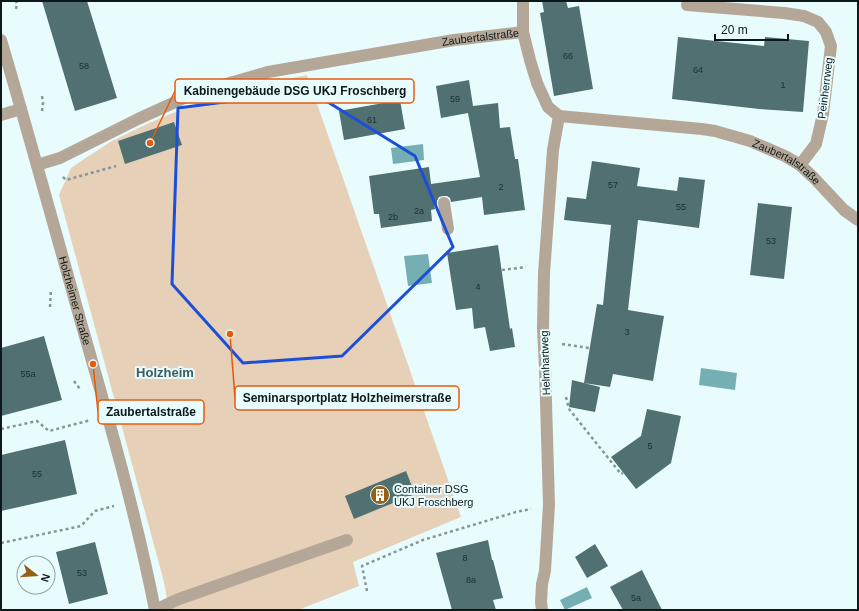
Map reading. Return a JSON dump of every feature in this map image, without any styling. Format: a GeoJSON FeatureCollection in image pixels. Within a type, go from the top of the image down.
{"type":"FeatureCollection","features":[{"type":"Feature","properties":{"kind":"street"},"geometry":{"type":"LineString","coordinates":[[522,1],[523,32]]}},
{"type":"Feature","properties":{"kind":"street","name":"Peinherrweg"},"geometry":{"type":"LineString","coordinates":[[687,5],[804,16],[818,22],[826,32],[831,46],[823,114],[816,144],[800,165]]}},
{"type":"Feature","properties":{"kind":"street","name":"Zaubertalstraße"},"geometry":{"type":"LineString","coordinates":[[37,165],[60,158],[184,98],[268,72],[454,40],[523,32],[537,83],[548,107],[559,116],[702,129],[715,131],[750,141],[785,156],[800,165],[844,210],[858,220]]}},
{"type":"Feature","properties":{"kind":"street","name":"Holzheimer Straße"},"geometry":{"type":"LineString","coordinates":[[1,40],[22,109],[139,534],[155,610]]}},
{"type":"Feature","properties":{"kind":"street"},"geometry":{"type":"LineString","coordinates":[[1,115],[22,109]]}},
{"type":"Feature","properties":{"kind":"street","name":"Helmhartweg"},"geometry":{"type":"LineString","coordinates":[[542,610],[542,584],[545,572],[549,505],[544,342],[544,264],[553,150],[559,116]]}},
{"type":"Feature","properties":{"kind":"street"},"geometry":{"type":"LineString","coordinates":[[444,203],[448,229]]}},
{"type":"Feature","properties":{"kind":"street"},"geometry":{"type":"LineString","coordinates":[[155,610],[179,599],[347,540]]}},
{"type":"Feature","properties":{"kind":"path"},"geometry":{"type":"LineString","coordinates":[[16,1],[16,9]]}},
{"type":"Feature","properties":{"kind":"path"},"geometry":{"type":"LineString","coordinates":[[62,176],[66,180],[116,166]]}},
{"type":"Feature","properties":{"kind":"path"},"geometry":{"type":"LineString","coordinates":[[502,270],[544,264]]}},
{"type":"Feature","properties":{"kind":"path"},"geometry":{"type":"LineString","coordinates":[[544,342],[589,348]]}},
{"type":"Feature","properties":{"kind":"path"},"geometry":{"type":"LineString","coordinates":[[565,393],[569,409],[621,474],[623,473]]}},
{"type":"Feature","properties":{"kind":"path"},"geometry":{"type":"LineString","coordinates":[[1,429],[37,421],[49,431],[93,420]]}},
{"type":"Feature","properties":{"kind":"path"},"geometry":{"type":"LineString","coordinates":[[1,543],[81,526],[95,511],[117,505]]}},
{"type":"Feature","properties":{"kind":"path"},"geometry":{"type":"LineString","coordinates":[[367,591],[362,566],[423,540],[516,512],[549,505]]}},
{"type":"Feature","properties":{"kind":"highlighted area"},"geometry":{"type":"Polygon","coordinates":[[[310,91],[415,156],[453,247],[342,356],[243,363],[172,284],[178,108],[310,91]]]}},
{"type":"Feature","properties":{"kind":"shaded area"},"geometry":{"type":"Polygon","coordinates":[[[307,75],[461,517],[353,562],[359,586],[298,610],[169,610],[164,582],[59,195],[71,168],[112,141],[149,123],[192,105],[246,88],[307,75]]]}},
{"type":"Feature","properties":{"kind":"water"},"geometry":{"type":"Polygon","coordinates":[[[423,144],[424,160],[393,164],[391,148],[423,144]]]}},
{"type":"Feature","properties":{"kind":"water"},"geometry":{"type":"Polygon","coordinates":[[[428,254],[432,283],[408,286],[404,256],[428,254]]]}},
{"type":"Feature","properties":{"kind":"water"},"geometry":{"type":"Polygon","coordinates":[[[701,368],[737,373],[735,390],[699,385],[701,368]]]}},
{"type":"Feature","properties":{"kind":"water"},"geometry":{"type":"Polygon","coordinates":[[[587,587],[592,598],[565,610],[560,600],[587,587]]]}},
{"type":"Feature","properties":{"kind":"building"},"geometry":{"type":"Polygon","coordinates":[[[42,1],[87,1],[117,98],[75,111],[42,1]]]}},
{"type":"Feature","properties":{"kind":"building"},"geometry":{"type":"Polygon","coordinates":[[[542,1],[566,1],[568,8],[579,6],[593,89],[554,96],[540,13],[544,12],[542,1]]]}},
{"type":"Feature","properties":{"kind":"building"},"geometry":{"type":"Polygon","coordinates":[[[678,37],[764,46],[765,37],[809,41],[803,112],[759,109],[672,99],[678,37]]]}},
{"type":"Feature","properties":{"kind":"building"},"geometry":{"type":"Polygon","coordinates":[[[469,80],[473,106],[498,103],[500,128],[510,127],[515,159],[518,159],[525,210],[484,215],[482,197],[451,202],[450,198],[443,196],[439,197],[437,205],[434,205],[435,209],[431,210],[432,221],[381,228],[379,214],[374,214],[369,176],[429,167],[431,184],[480,177],[468,113],[441,118],[436,86],[469,80]]]}},
{"type":"Feature","properties":{"kind":"building"},"geometry":{"type":"Polygon","coordinates":[[[400,100],[405,129],[344,140],[339,111],[400,100]]]}},
{"type":"Feature","properties":{"kind":"building"},"geometry":{"type":"Polygon","coordinates":[[[174,122],[182,145],[125,164],[118,141],[174,122]]]}},
{"type":"Feature","properties":{"kind":"building"},"geometry":{"type":"Polygon","coordinates":[[[592,161],[640,168],[637,186],[677,191],[679,177],[705,180],[699,228],[638,220],[628,310],[664,316],[653,381],[613,374],[610,387],[584,383],[597,304],[603,305],[611,225],[564,220],[567,197],[586,199],[592,161]]]}},
{"type":"Feature","properties":{"kind":"building"},"geometry":{"type":"Polygon","coordinates":[[[758,203],[792,207],[784,279],[750,275],[758,203]]]}},
{"type":"Feature","properties":{"kind":"building"},"geometry":{"type":"Polygon","coordinates":[[[498,245],[510,329],[512,328],[515,347],[490,351],[485,327],[474,329],[472,308],[456,310],[447,253],[498,245]]]}},
{"type":"Feature","properties":{"kind":"building"},"geometry":{"type":"Polygon","coordinates":[[[44,336],[62,400],[1,416],[1,348],[44,336]]]}},
{"type":"Feature","properties":{"kind":"building"},"geometry":{"type":"Polygon","coordinates":[[[572,380],[600,387],[595,412],[569,407],[572,380]]]}},
{"type":"Feature","properties":{"kind":"building"},"geometry":{"type":"Polygon","coordinates":[[[647,409],[681,416],[671,463],[636,489],[611,457],[641,436],[647,409]]]}},
{"type":"Feature","properties":{"kind":"building"},"geometry":{"type":"Polygon","coordinates":[[[65,440],[77,494],[1,511],[1,455],[65,440]]]}},
{"type":"Feature","properties":{"kind":"building","name":"Container DSG UKJ Froschberg"},"geometry":{"type":"Polygon","coordinates":[[[406,471],[415,494],[354,519],[345,496],[406,471]]]}},
{"type":"Feature","properties":{"kind":"building"},"geometry":{"type":"Polygon","coordinates":[[[488,540],[503,598],[493,600],[496,610],[452,610],[436,553],[488,540]]]}},
{"type":"Feature","properties":{"kind":"building"},"geometry":{"type":"Polygon","coordinates":[[[95,542],[108,594],[69,604],[56,552],[95,542]]]}},
{"type":"Feature","properties":{"kind":"building"},"geometry":{"type":"Polygon","coordinates":[[[595,544],[608,566],[587,578],[575,557],[595,544]]]}},
{"type":"Feature","properties":{"kind":"building"},"geometry":{"type":"Polygon","coordinates":[[[642,570],[662,610],[623,610],[610,587],[642,570]]]}},
{"type":"Feature","properties":{"kind":"place","name":"Kabinengebäude DSG UKJ Froschberg"},"geometry":{"type":"Point","coordinates":[150,143]}},
{"type":"Feature","properties":{"kind":"place","name":"Seminarsportplatz Holzheimerstraße"},"geometry":{"type":"Point","coordinates":[230,334]}},
{"type":"Feature","properties":{"kind":"place","name":"Zaubertalstraße"},"geometry":{"type":"Point","coordinates":[93,364]}},
{"type":"Feature","properties":{"kind":"place","name":"Container DSG UKJ Froschberg"},"geometry":{"type":"Point","coordinates":[380,495]}},
{"type":"Feature","properties":{"kind":"district","name":"Holzheim"},"geometry":{"type":"Point","coordinates":[165,372]}}]}
